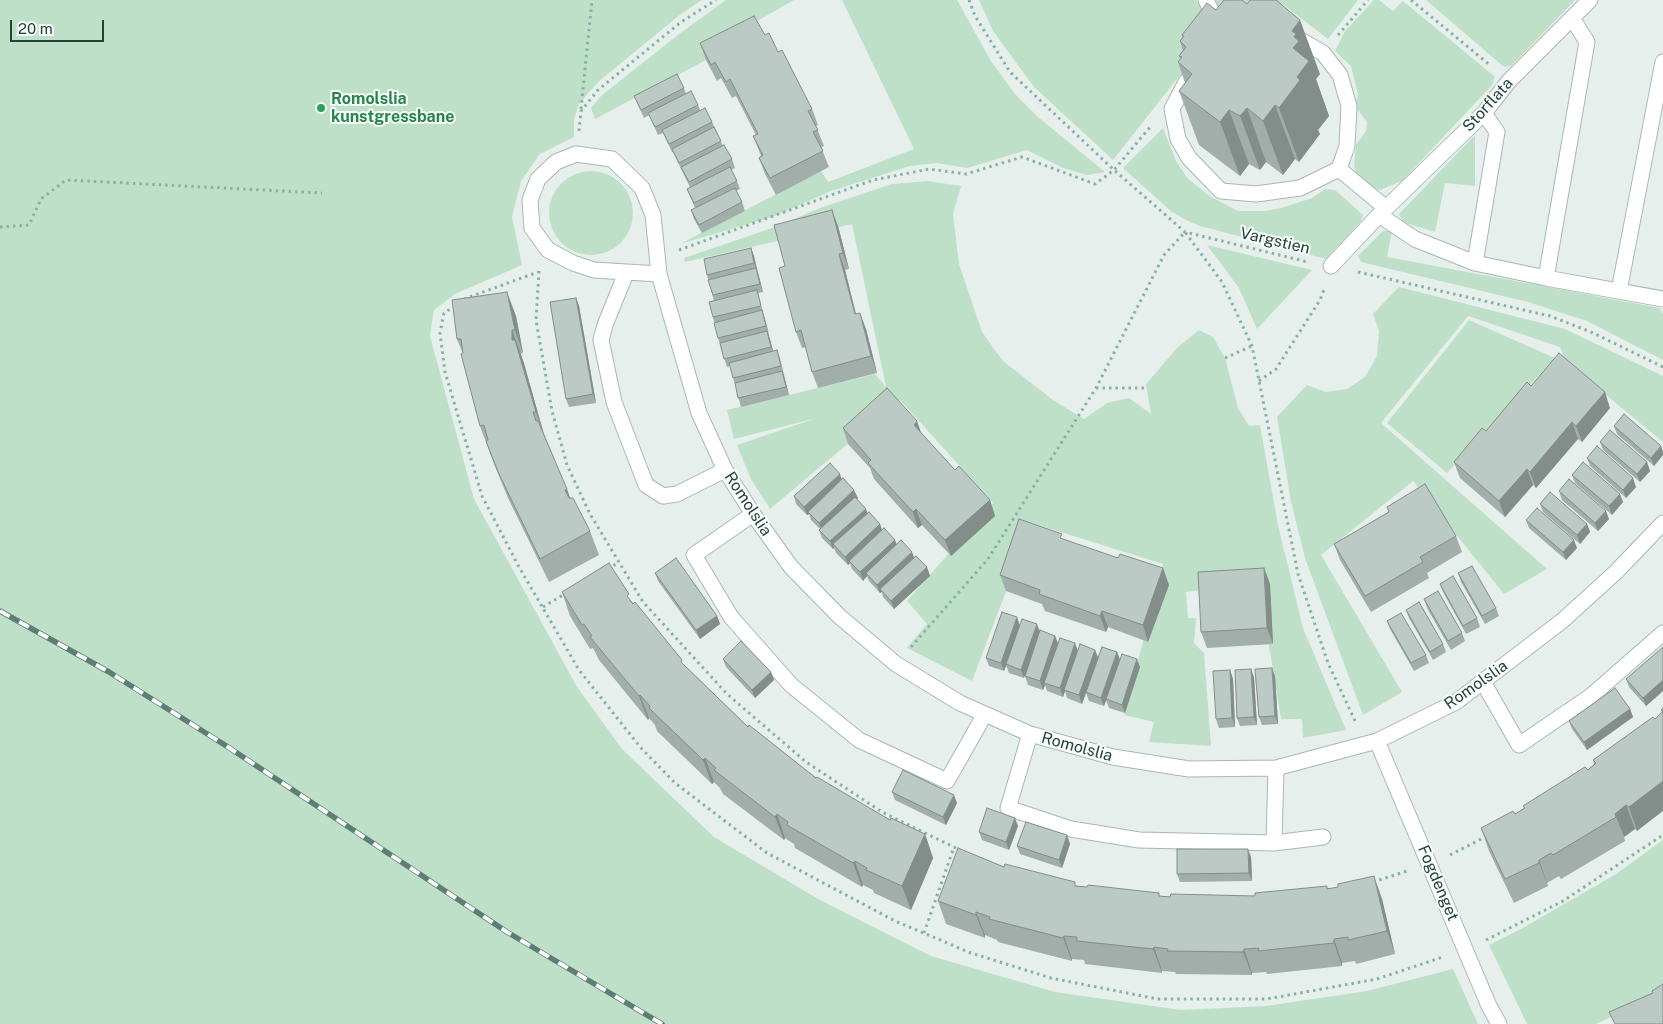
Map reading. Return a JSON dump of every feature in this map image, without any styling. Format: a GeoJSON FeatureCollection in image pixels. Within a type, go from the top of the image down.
{"type":"FeatureCollection","features":[{"type":"Feature","properties":{"kind":"street"},"geometry":{"type":"LineString","coordinates":[[1206,0],[1223,37]]}},
{"type":"Feature","properties":{"kind":"street","name":"Storflata"},"geometry":{"type":"LineString","coordinates":[[1331,266],[1382,211],[1484,113],[1509,81],[1590,0]]}},
{"type":"Feature","properties":{"kind":"street"},"geometry":{"type":"LineString","coordinates":[[1546,278],[1587,42],[1572,18]]}},
{"type":"Feature","properties":{"kind":"street"},"geometry":{"type":"LineString","coordinates":[[1251,22],[1280,28],[1323,53],[1340,75],[1350,106],[1347,146],[1339,169],[1300,188],[1275,193],[1256,194],[1221,191],[1189,158],[1178,139],[1172,109],[1186,82],[1223,37],[1235,26],[1251,22]]}},
{"type":"Feature","properties":{"kind":"street"},"geometry":{"type":"LineString","coordinates":[[1619,291],[1663,62]]}},
{"type":"Feature","properties":{"kind":"street"},"geometry":{"type":"LineString","coordinates":[[1475,263],[1497,132],[1484,113]]}},
{"type":"Feature","properties":{"kind":"street"},"geometry":{"type":"LineString","coordinates":[[576,154],[556,162],[538,178],[530,200],[532,228],[548,250],[573,263],[594,270],[659,274]]}},
{"type":"Feature","properties":{"kind":"street","name":"Romolslia"},"geometry":{"type":"LineString","coordinates":[[576,154],[612,159],[642,188],[653,215],[659,274],[700,413],[724,470],[791,567],[840,617],[896,664],[960,703],[1030,734],[1113,757],[1189,768],[1276,768],[1372,743],[1456,702],[1562,622],[1616,572],[1663,523]]}},
{"type":"Feature","properties":{"kind":"street"},"geometry":{"type":"LineString","coordinates":[[1339,169],[1382,211],[1415,239],[1475,263],[1663,299]]}},
{"type":"Feature","properties":{"kind":"street"},"geometry":{"type":"LineString","coordinates":[[626,273],[605,324],[601,340],[614,402],[646,485],[663,496],[677,494],[724,470]]}},
{"type":"Feature","properties":{"kind":"street"},"geometry":{"type":"LineString","coordinates":[[753,514],[694,555],[732,617],[791,686],[859,740],[947,781],[985,714]]}},
{"type":"Feature","properties":{"kind":"street"},"geometry":{"type":"LineString","coordinates":[[1482,682],[1519,744],[1591,696],[1663,633]]}},
{"type":"Feature","properties":{"kind":"street"},"geometry":{"type":"LineString","coordinates":[[1030,734],[1008,808],[1071,829],[1139,840],[1274,844],[1323,837]]}},
{"type":"Feature","properties":{"kind":"street","name":"Fogdenget"},"geometry":{"type":"LineString","coordinates":[[1372,743],[1430,865],[1489,1006],[1499,1024]]}},
{"type":"Feature","properties":{"kind":"street"},"geometry":{"type":"LineString","coordinates":[[1274,844],[1276,768]]}},
{"type":"Feature","properties":{"kind":"path"},"geometry":{"type":"LineString","coordinates":[[576,154],[592,0]]}},
{"type":"Feature","properties":{"kind":"path"},"geometry":{"type":"LineString","coordinates":[[581,111],[598,90],[681,22],[716,0]]}},
{"type":"Feature","properties":{"kind":"path","name":"Vargstien"},"geometry":{"type":"LineString","coordinates":[[969,0],[975,16],[1010,72],[1114,170],[1185,232],[1287,258],[1331,266],[1550,316],[1591,332],[1663,367]]}},
{"type":"Feature","properties":{"kind":"path"},"geometry":{"type":"LineString","coordinates":[[1323,53],[1368,0]]}},
{"type":"Feature","properties":{"kind":"path"},"geometry":{"type":"LineString","coordinates":[[1411,0],[1509,81]]}},
{"type":"Feature","properties":{"kind":"path"},"geometry":{"type":"LineString","coordinates":[[657,254],[690,248],[873,180],[929,169],[966,174],[1022,157],[1095,184],[1114,170],[1165,110],[1172,109]]}},
{"type":"Feature","properties":{"kind":"path"},"geometry":{"type":"LineString","coordinates":[[0,226],[30,225],[41,199],[66,180],[322,193]]}},
{"type":"Feature","properties":{"kind":"path"},"geometry":{"type":"LineString","coordinates":[[896,664],[988,559],[1096,388],[1164,255],[1185,232],[1222,282],[1252,346],[1298,574],[1328,663],[1372,743]]}},
{"type":"Feature","properties":{"kind":"path"},"geometry":{"type":"LineString","coordinates":[[548,250],[538,272],[536,320],[552,412],[567,465],[590,514],[643,602],[728,694],[806,762],[882,812],[962,851]]}},
{"type":"Feature","properties":{"kind":"path"},"geometry":{"type":"LineString","coordinates":[[1259,381],[1276,369],[1320,300],[1331,266]]}},
{"type":"Feature","properties":{"kind":"path"},"geometry":{"type":"LineString","coordinates":[[1226,358],[1252,346]]}},
{"type":"Feature","properties":{"kind":"path"},"geometry":{"type":"LineString","coordinates":[[1096,388],[1147,388]]}},
{"type":"Feature","properties":{"kind":"path"},"geometry":{"type":"LineString","coordinates":[[602,572],[619,562]]}},
{"type":"Feature","properties":{"kind":"path"},"geometry":{"type":"LineString","coordinates":[[543,607],[568,592]]}},
{"type":"Feature","properties":{"kind":"path"},"geometry":{"type":"LineString","coordinates":[[1366,884],[1430,865],[1492,834]]}},
{"type":"Feature","properties":{"kind":"path"},"geometry":{"type":"LineString","coordinates":[[924,934],[954,847]]}},
{"type":"Feature","properties":{"kind":"green space"},"geometry":{"type":"Polygon","coordinates":[[[0,0],[702,0],[681,14],[598,82],[579,104],[574,119],[574,137],[540,154],[521,181],[512,217],[522,265],[455,294],[434,310],[430,336],[474,499],[577,687],[622,749],[714,837],[820,900],[931,956],[1055,992],[1181,1010],[1266,1006],[1367,991],[1453,969],[1478,1024],[0,1024],[0,0]]]}},
{"type":"Feature","properties":{"kind":"green space"},"geometry":{"type":"Polygon","coordinates":[[[726,0],[794,0],[750,25],[755,34],[595,119],[591,108],[601,96],[679,34],[726,0]]]}},
{"type":"Feature","properties":{"kind":"green space"},"geometry":{"type":"Polygon","coordinates":[[[842,0],[957,0],[991,61],[1015,94],[1038,117],[1105,172],[1087,175],[1063,168],[1027,150],[967,168],[937,163],[910,166],[831,191],[775,216],[680,244],[821,171],[828,182],[914,149],[842,0]]]}},
{"type":"Feature","properties":{"kind":"green space"},"geometry":{"type":"Polygon","coordinates":[[[979,0],[1196,0],[1214,32],[1113,160],[1034,87],[993,31],[979,0]]]}},
{"type":"Feature","properties":{"kind":"green space"},"geometry":{"type":"Polygon","coordinates":[[[1210,0],[1358,0],[1328,39],[1281,3],[1267,16],[1221,24],[1210,0]]]}},
{"type":"Feature","properties":{"kind":"green space"},"geometry":{"type":"Polygon","coordinates":[[[1374,0],[1379,0],[1393,11],[1403,1],[1494,76],[1493,84],[1402,181],[1380,190],[1370,186],[1356,173],[1354,166],[1356,145],[1366,131],[1367,122],[1355,106],[1358,94],[1351,66],[1335,51],[1345,31],[1374,0]]]}},
{"type":"Feature","properties":{"kind":"green space"},"geometry":{"type":"Polygon","coordinates":[[[1426,0],[1575,0],[1511,66],[1504,67],[1426,0]]]}},
{"type":"Feature","properties":{"kind":"green space"},"geometry":{"type":"Polygon","coordinates":[[[1163,128],[1176,161],[1188,179],[1211,197],[1238,211],[1265,211],[1281,208],[1312,198],[1325,189],[1335,190],[1363,215],[1361,221],[1326,259],[1200,226],[1186,220],[1172,212],[1123,168],[1163,128]]]}},
{"type":"Feature","properties":{"kind":"green space"},"geometry":{"type":"Polygon","coordinates":[[[1475,135],[1475,186],[1445,183],[1435,232],[1403,222],[1399,214],[1475,135]]]}},
{"type":"Feature","properties":{"kind":"green space"},"geometry":{"type":"Polygon","coordinates":[[[591,171],[607,174],[626,190],[630,197],[633,213],[630,229],[614,248],[607,252],[591,255],[575,252],[556,236],[552,229],[549,213],[552,197],[568,178],[575,174],[591,171]]]}},
{"type":"Feature","properties":{"kind":"green space"},"geometry":{"type":"Polygon","coordinates":[[[927,181],[961,186],[953,214],[959,264],[982,332],[1003,361],[1053,400],[1084,419],[1107,403],[1129,398],[1151,414],[1146,384],[1178,347],[1199,330],[1213,337],[1225,358],[1238,408],[1249,426],[1260,425],[1278,525],[1303,628],[1346,730],[1303,738],[1302,719],[1281,719],[1257,572],[1201,590],[1186,592],[1188,618],[1196,618],[1194,643],[1204,653],[1211,746],[1149,742],[1154,722],[1124,715],[1163,564],[1032,523],[972,681],[907,648],[927,624],[907,601],[993,503],[900,400],[770,509],[751,479],[737,445],[817,418],[734,439],[727,410],[875,374],[886,387],[852,224],[685,262],[684,258],[775,227],[820,208],[892,184],[927,181]]]}},
{"type":"Feature","properties":{"kind":"green space"},"geometry":{"type":"Polygon","coordinates":[[[1383,231],[1392,231],[1387,257],[1660,308],[1663,314],[1663,360],[1587,321],[1528,302],[1361,262],[1358,256],[1383,231]]]}},
{"type":"Feature","properties":{"kind":"green space"},"geometry":{"type":"Polygon","coordinates":[[[1207,245],[1312,270],[1257,329],[1239,288],[1207,245]]]}},
{"type":"Feature","properties":{"kind":"green space"},"geometry":{"type":"Polygon","coordinates":[[[1399,287],[1565,329],[1663,376],[1663,442],[1566,362],[1560,347],[1468,316],[1381,423],[1547,569],[1504,594],[1413,481],[1321,555],[1402,692],[1363,715],[1305,558],[1291,502],[1277,417],[1307,385],[1326,392],[1347,389],[1365,377],[1377,356],[1379,331],[1373,314],[1399,287]]]}},
{"type":"Feature","properties":{"kind":"green space"},"geometry":{"type":"Polygon","coordinates":[[[1469,320],[1555,358],[1447,473],[1387,423],[1469,320]]]}},
{"type":"Feature","properties":{"kind":"green space"},"geometry":{"type":"Polygon","coordinates":[[[1663,840],[1663,993],[1596,1024],[1527,1024],[1489,945],[1521,929],[1616,874],[1663,840]]]}},
{"type":"Feature","properties":{"kind":"building"},"geometry":{"type":"Polygon","coordinates":[[[1224,0],[1242,0],[1247,4],[1250,0],[1276,0],[1300,20],[1292,31],[1296,34],[1294,37],[1299,41],[1293,48],[1309,61],[1297,77],[1300,80],[1279,108],[1275,105],[1263,121],[1247,108],[1240,116],[1229,110],[1220,122],[1179,91],[1192,74],[1178,62],[1182,57],[1179,56],[1186,47],[1180,41],[1184,36],[1182,35],[1207,3],[1216,10],[1224,0]]]}},
{"type":"Feature","properties":{"kind":"building"},"geometry":{"type":"Polygon","coordinates":[[[754,16],[765,35],[769,33],[778,52],[782,50],[812,109],[808,111],[818,130],[813,132],[823,151],[770,178],[759,158],[763,155],[753,136],[758,134],[730,79],[726,82],[715,62],[711,65],[700,43],[754,16]]]}},
{"type":"Feature","properties":{"kind":"building"},"geometry":{"type":"Polygon","coordinates":[[[677,74],[684,88],[641,110],[634,96],[677,74]]]}},
{"type":"Feature","properties":{"kind":"building"},"geometry":{"type":"Polygon","coordinates":[[[691,91],[698,105],[655,127],[648,113],[691,91]]]}},
{"type":"Feature","properties":{"kind":"building"},"geometry":{"type":"Polygon","coordinates":[[[705,108],[712,122],[669,144],[662,130],[705,108]]]}},
{"type":"Feature","properties":{"kind":"building"},"geometry":{"type":"Polygon","coordinates":[[[714,127],[721,141],[679,163],[672,149],[714,127]]]}},
{"type":"Feature","properties":{"kind":"building"},"geometry":{"type":"Polygon","coordinates":[[[724,145],[732,159],[689,182],[681,167],[724,145]]]}},
{"type":"Feature","properties":{"kind":"building"},"geometry":{"type":"Polygon","coordinates":[[[730,167],[737,181],[694,203],[687,189],[730,167]]]}},
{"type":"Feature","properties":{"kind":"building"},"geometry":{"type":"Polygon","coordinates":[[[735,188],[742,202],[699,225],[691,210],[735,188]]]}},
{"type":"Feature","properties":{"kind":"building"},"geometry":{"type":"Polygon","coordinates":[[[832,210],[843,253],[839,254],[855,314],[860,313],[871,356],[812,372],[801,330],[796,332],[779,268],[785,266],[774,225],[832,210]]]}},
{"type":"Feature","properties":{"kind":"building"},"geometry":{"type":"Polygon","coordinates":[[[751,248],[754,263],[707,275],[704,259],[751,248]]]}},
{"type":"Feature","properties":{"kind":"building"},"geometry":{"type":"Polygon","coordinates":[[[756,268],[760,284],[713,295],[708,280],[756,268]]]}},
{"type":"Feature","properties":{"kind":"building"},"geometry":{"type":"Polygon","coordinates":[[[757,290],[761,306],[713,317],[709,302],[757,290]]]}},
{"type":"Feature","properties":{"kind":"building"},"geometry":{"type":"Polygon","coordinates":[[[507,292],[515,330],[512,330],[512,340],[515,340],[536,412],[533,412],[536,421],[538,421],[567,489],[565,490],[569,498],[573,498],[590,531],[540,559],[499,474],[486,441],[488,440],[484,425],[480,426],[461,354],[463,353],[461,339],[457,339],[452,300],[507,292]]]}},
{"type":"Feature","properties":{"kind":"building"},"geometry":{"type":"Polygon","coordinates":[[[576,298],[593,394],[566,399],[550,302],[576,298]]]}},
{"type":"Feature","properties":{"kind":"building"},"geometry":{"type":"Polygon","coordinates":[[[762,310],[766,326],[718,338],[714,323],[762,310]]]}},
{"type":"Feature","properties":{"kind":"building"},"geometry":{"type":"Polygon","coordinates":[[[767,331],[771,347],[724,359],[720,343],[767,331]]]}},
{"type":"Feature","properties":{"kind":"building"},"geometry":{"type":"Polygon","coordinates":[[[777,350],[781,366],[733,378],[729,363],[777,350]]]}},
{"type":"Feature","properties":{"kind":"building"},"geometry":{"type":"Polygon","coordinates":[[[1559,353],[1605,392],[1576,426],[1572,422],[1530,472],[1527,469],[1499,501],[1454,462],[1482,428],[1486,431],[1527,382],[1531,386],[1559,353]]]}},
{"type":"Feature","properties":{"kind":"building"},"geometry":{"type":"Polygon","coordinates":[[[782,371],[786,387],[738,398],[735,383],[782,371]]]}},
{"type":"Feature","properties":{"kind":"building"},"geometry":{"type":"Polygon","coordinates":[[[887,388],[917,421],[914,425],[955,470],[959,466],[990,500],[945,540],[916,509],[913,512],[868,463],[871,460],[843,428],[887,388]]]}},
{"type":"Feature","properties":{"kind":"building"},"geometry":{"type":"Polygon","coordinates":[[[1624,414],[1661,446],[1651,458],[1614,426],[1624,414]]]}},
{"type":"Feature","properties":{"kind":"building"},"geometry":{"type":"Polygon","coordinates":[[[1610,430],[1647,462],[1637,474],[1600,442],[1610,430]]]}},
{"type":"Feature","properties":{"kind":"building"},"geometry":{"type":"Polygon","coordinates":[[[1597,446],[1633,478],[1623,490],[1587,458],[1597,446]]]}},
{"type":"Feature","properties":{"kind":"building"},"geometry":{"type":"Polygon","coordinates":[[[1583,462],[1620,494],[1609,506],[1572,475],[1583,462]]]}},
{"type":"Feature","properties":{"kind":"building"},"geometry":{"type":"Polygon","coordinates":[[[830,463],[840,474],[804,507],[794,496],[830,463]]]}},
{"type":"Feature","properties":{"kind":"building"},"geometry":{"type":"Polygon","coordinates":[[[843,478],[854,490],[819,523],[808,512],[843,478]]]}},
{"type":"Feature","properties":{"kind":"building"},"geometry":{"type":"Polygon","coordinates":[[[1569,479],[1606,511],[1595,523],[1559,491],[1569,479]]]}},
{"type":"Feature","properties":{"kind":"building"},"geometry":{"type":"Polygon","coordinates":[[[1425,484],[1456,536],[1420,557],[1423,562],[1365,596],[1334,544],[1389,512],[1387,507],[1425,484]]]}},
{"type":"Feature","properties":{"kind":"building"},"geometry":{"type":"Polygon","coordinates":[[[1550,492],[1587,524],[1577,535],[1540,504],[1550,492]]]}},
{"type":"Feature","properties":{"kind":"building"},"geometry":{"type":"Polygon","coordinates":[[[855,497],[866,509],[830,541],[819,530],[855,497]]]}},
{"type":"Feature","properties":{"kind":"building"},"geometry":{"type":"Polygon","coordinates":[[[1537,508],[1574,540],[1563,552],[1526,520],[1537,508]]]}},
{"type":"Feature","properties":{"kind":"building"},"geometry":{"type":"Polygon","coordinates":[[[869,512],[880,524],[845,557],[833,544],[869,512]]]}},
{"type":"Feature","properties":{"kind":"building"},"geometry":{"type":"Polygon","coordinates":[[[1019,519],[1062,534],[1060,538],[1118,558],[1120,554],[1163,568],[1143,625],[1102,611],[1100,616],[1039,594],[1040,590],[1000,575],[1019,519]]]}},
{"type":"Feature","properties":{"kind":"building"},"geometry":{"type":"Polygon","coordinates":[[[884,528],[895,540],[860,572],[849,561],[884,528]]]}},
{"type":"Feature","properties":{"kind":"building"},"geometry":{"type":"Polygon","coordinates":[[[901,540],[912,552],[877,585],[866,573],[901,540]]]}},
{"type":"Feature","properties":{"kind":"building"},"geometry":{"type":"Polygon","coordinates":[[[916,556],[927,567],[891,601],[880,589],[916,556]]]}},
{"type":"Feature","properties":{"kind":"building"},"geometry":{"type":"Polygon","coordinates":[[[676,558],[717,616],[696,630],[655,573],[676,558]]]}},
{"type":"Feature","properties":{"kind":"building"},"geometry":{"type":"Polygon","coordinates":[[[609,563],[629,594],[627,596],[633,604],[635,602],[682,660],[681,662],[748,727],[749,725],[816,778],[890,820],[891,818],[925,834],[902,886],[866,870],[867,868],[855,861],[853,863],[787,825],[788,822],[777,814],[775,817],[714,770],[716,768],[705,758],[703,760],[649,708],[650,706],[639,696],[590,637],[592,636],[584,624],[582,625],[562,592],[609,563]]]}},
{"type":"Feature","properties":{"kind":"building"},"geometry":{"type":"Polygon","coordinates":[[[1472,566],[1496,608],[1482,616],[1458,573],[1472,566]]]}},
{"type":"Feature","properties":{"kind":"building"},"geometry":{"type":"Polygon","coordinates":[[[1264,568],[1267,628],[1201,632],[1198,572],[1264,568]]]}},
{"type":"Feature","properties":{"kind":"building"},"geometry":{"type":"Polygon","coordinates":[[[1453,576],[1477,618],[1463,626],[1440,584],[1453,576]]]}},
{"type":"Feature","properties":{"kind":"building"},"geometry":{"type":"Polygon","coordinates":[[[1438,591],[1462,633],[1448,641],[1424,599],[1438,591]]]}},
{"type":"Feature","properties":{"kind":"building"},"geometry":{"type":"Polygon","coordinates":[[[1419,602],[1443,644],[1430,652],[1406,610],[1419,602]]]}},
{"type":"Feature","properties":{"kind":"building"},"geometry":{"type":"Polygon","coordinates":[[[1002,612],[1017,617],[1001,663],[986,658],[1002,612]]]}},
{"type":"Feature","properties":{"kind":"building"},"geometry":{"type":"Polygon","coordinates":[[[1401,613],[1426,655],[1411,663],[1387,621],[1401,613]]]}},
{"type":"Feature","properties":{"kind":"building"},"geometry":{"type":"Polygon","coordinates":[[[1022,619],[1037,624],[1021,670],[1006,664],[1022,619]]]}},
{"type":"Feature","properties":{"kind":"building"},"geometry":{"type":"Polygon","coordinates":[[[1040,630],[1055,636],[1040,681],[1025,676],[1040,630]]]}},
{"type":"Feature","properties":{"kind":"building"},"geometry":{"type":"Polygon","coordinates":[[[1060,638],[1075,643],[1060,688],[1044,683],[1060,638]]]}},
{"type":"Feature","properties":{"kind":"building"},"geometry":{"type":"Polygon","coordinates":[[[741,641],[771,672],[752,690],[723,659],[741,641]]]}},
{"type":"Feature","properties":{"kind":"building"},"geometry":{"type":"Polygon","coordinates":[[[1080,644],[1095,650],[1079,695],[1064,690],[1080,644]]]}},
{"type":"Feature","properties":{"kind":"building"},"geometry":{"type":"Polygon","coordinates":[[[1102,647],[1117,652],[1101,698],[1086,692],[1102,647]]]}},
{"type":"Feature","properties":{"kind":"building"},"geometry":{"type":"Polygon","coordinates":[[[1663,647],[1663,680],[1643,698],[1626,679],[1663,647]]]}},
{"type":"Feature","properties":{"kind":"building"},"geometry":{"type":"Polygon","coordinates":[[[1122,654],[1137,659],[1122,705],[1106,699],[1122,654]]]}},
{"type":"Feature","properties":{"kind":"building"},"geometry":{"type":"Polygon","coordinates":[[[1272,668],[1275,716],[1259,717],[1255,669],[1272,668]]]}},
{"type":"Feature","properties":{"kind":"building"},"geometry":{"type":"Polygon","coordinates":[[[1251,669],[1254,717],[1237,718],[1235,670],[1251,669]]]}},
{"type":"Feature","properties":{"kind":"building"},"geometry":{"type":"Polygon","coordinates":[[[1230,670],[1232,718],[1216,719],[1213,671],[1230,670]]]}},
{"type":"Feature","properties":{"kind":"building"},"geometry":{"type":"Polygon","coordinates":[[[1615,688],[1630,709],[1584,742],[1569,721],[1615,688]]]}},
{"type":"Feature","properties":{"kind":"building"},"geometry":{"type":"Polygon","coordinates":[[[1663,711],[1663,781],[1629,807],[1626,805],[1615,814],[1616,817],[1553,855],[1551,853],[1539,860],[1539,863],[1505,879],[1481,828],[1513,811],[1515,814],[1525,808],[1523,806],[1585,767],[1588,770],[1596,763],[1593,760],[1653,717],[1655,719],[1663,711]]]}},
{"type":"Feature","properties":{"kind":"building"},"geometry":{"type":"Polygon","coordinates":[[[903,770],[954,795],[943,817],[892,792],[903,770]]]}},
{"type":"Feature","properties":{"kind":"building"},"geometry":{"type":"Polygon","coordinates":[[[987,808],[1015,818],[1006,842],[979,832],[987,808]]]}},
{"type":"Feature","properties":{"kind":"building"},"geometry":{"type":"Polygon","coordinates":[[[1026,822],[1067,835],[1059,860],[1017,846],[1026,822]]]}},
{"type":"Feature","properties":{"kind":"building"},"geometry":{"type":"Polygon","coordinates":[[[958,848],[1004,867],[1005,864],[1075,882],[1075,886],[1087,887],[1088,885],[1159,893],[1159,896],[1170,897],[1171,894],[1255,896],[1255,893],[1327,886],[1327,889],[1338,887],[1338,884],[1374,876],[1387,931],[1348,940],[1348,937],[1334,939],[1334,943],[1258,951],[1259,948],[1244,949],[1243,952],[1167,951],[1168,949],[1154,947],[1153,949],[1077,941],[1077,937],[1064,936],[1063,938],[989,919],[990,917],[976,912],[976,915],[938,901],[958,848]]]}},
{"type":"Feature","properties":{"kind":"building"},"geometry":{"type":"Polygon","coordinates":[[[1177,849],[1248,849],[1249,873],[1177,874],[1177,849]]]}},
{"type":"Feature","properties":{"kind":"building"},"geometry":{"type":"Polygon","coordinates":[[[1663,984],[1663,1024],[1615,1024],[1609,1012],[1653,993],[1652,991],[1663,984]]]}},
{"type":"Feature","properties":{"kind":"railway"},"geometry":{"type":"LineString","coordinates":[[0,611],[109,672],[228,747],[507,932],[662,1024]]}},
{"type":"Feature","properties":{"kind":"place","name":"Romolslia kunstgressbane"},"geometry":{"type":"Point","coordinates":[321,108]}}]}
